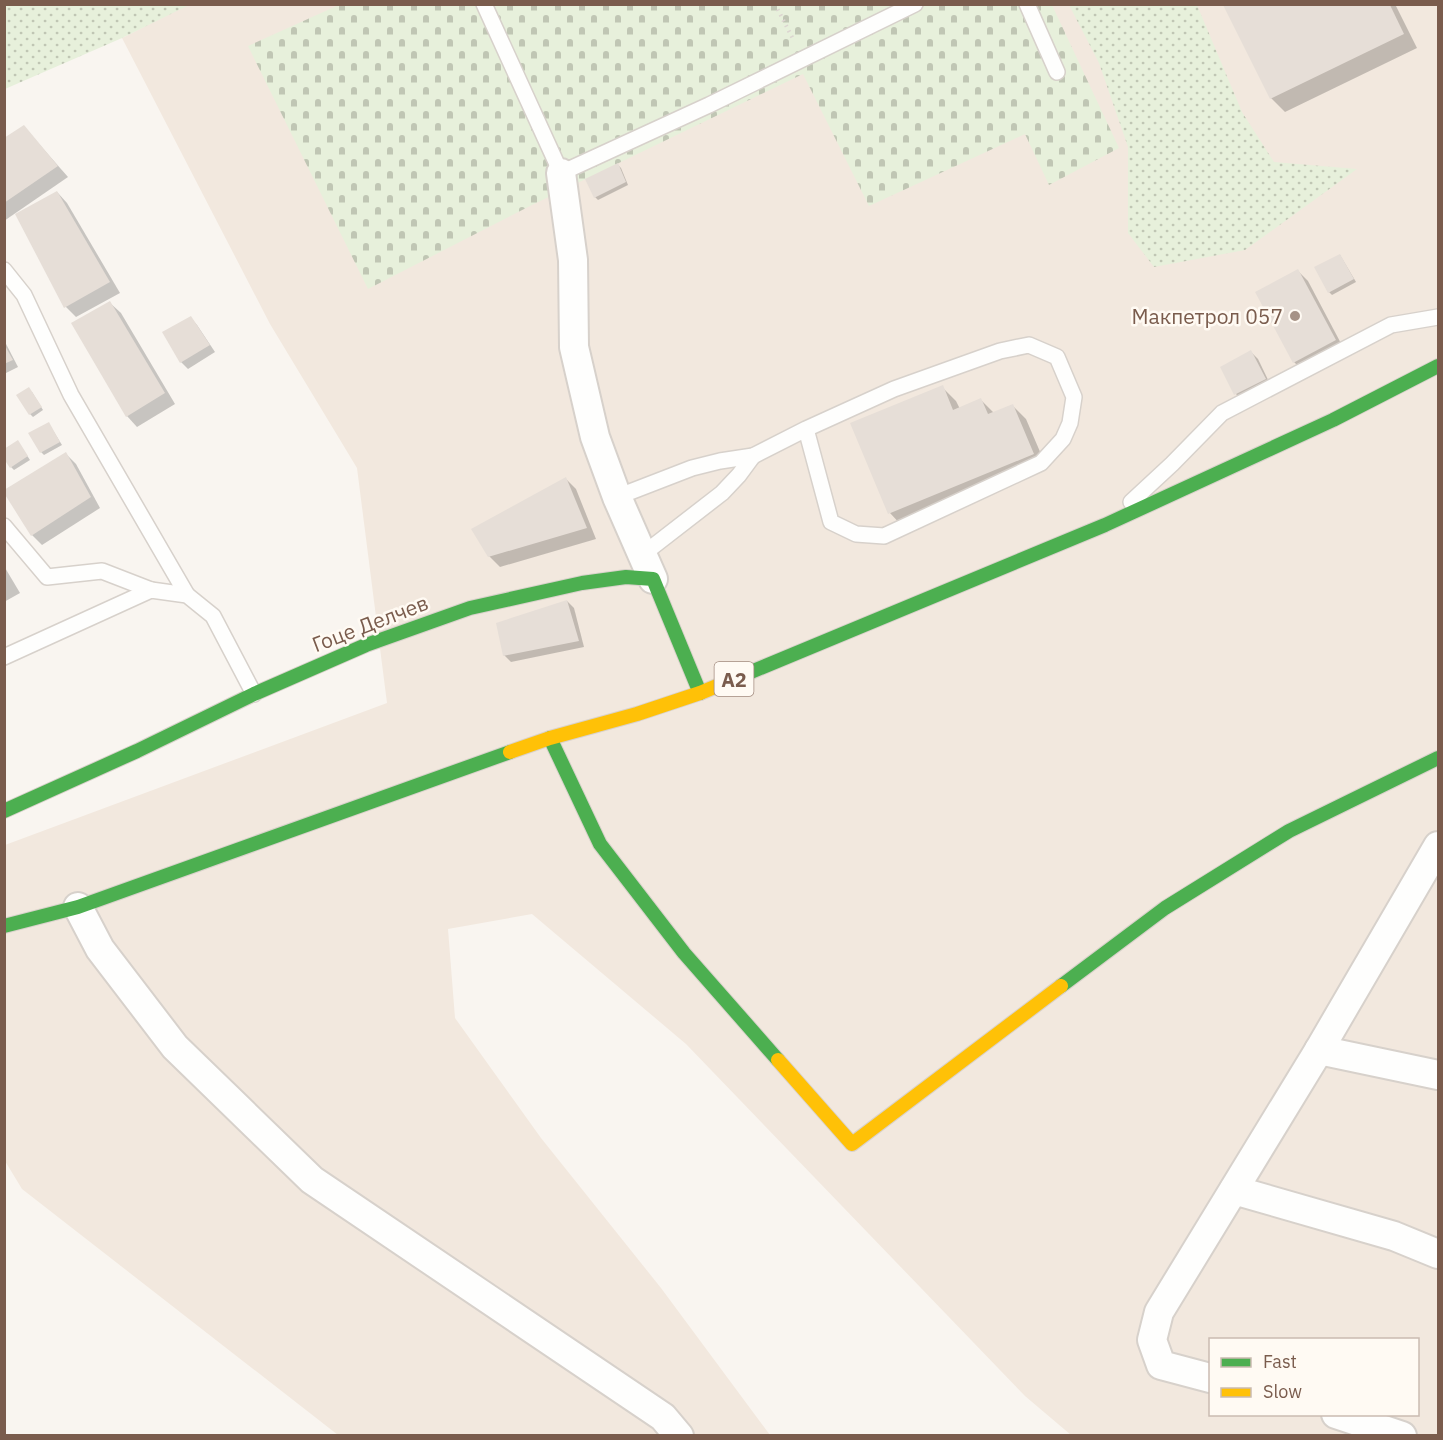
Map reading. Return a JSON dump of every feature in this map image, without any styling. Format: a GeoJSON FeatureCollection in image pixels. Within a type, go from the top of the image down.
{"type":"FeatureCollection","features":[{"type":"Feature","properties":{"kind":"street"},"geometry":{"type":"LineString","coordinates":[[561,173],[573,261],[574,347],[595,437],[617,497],[700,693]]}},
{"type":"Feature","properties":{"kind":"street","name":"A2"},"geometry":{"type":"LineString","coordinates":[[4,926],[78,907],[550,738],[637,714],[700,693],[1105,525],[1333,420],[1438,366]]}},
{"type":"Feature","properties":{"kind":"street","name":"Гоце Делчев"},"geometry":{"type":"LineString","coordinates":[[4,811],[204,720],[254,693],[366,645],[470,608],[582,582],[626,577],[647,567]]}},
{"type":"Feature","properties":{"kind":"street"},"geometry":{"type":"LineString","coordinates":[[550,738],[600,844],[684,953],[852,1144],[1165,908],[1289,831],[1438,758]]}},
{"type":"Feature","properties":{"kind":"street"},"geometry":{"type":"LineString","coordinates":[[1209,1378],[1161,1365],[1152,1340],[1159,1312],[1319,1050],[1426,888],[1438,846]]}},
{"type":"Feature","properties":{"kind":"street"},"geometry":{"type":"LineString","coordinates":[[78,907],[100,949],[175,1047],[312,1180],[663,1417],[679,1436]]}},
{"type":"Feature","properties":{"kind":"street"},"geometry":{"type":"LineString","coordinates":[[1319,1050],[1438,1075]]}},
{"type":"Feature","properties":{"kind":"street"},"geometry":{"type":"LineString","coordinates":[[1234,1190],[1394,1236],[1438,1254]]}},
{"type":"Feature","properties":{"kind":"street"},"geometry":{"type":"LineString","coordinates":[[1342,1416],[1402,1436]]}},
{"type":"Feature","properties":{"kind":"lane"},"geometry":{"type":"LineString","coordinates":[[484,4],[561,173],[709,105],[915,4]]}},
{"type":"Feature","properties":{"kind":"lane"},"geometry":{"type":"LineString","coordinates":[[1027,4],[1057,72]]}},
{"type":"Feature","properties":{"kind":"lane"},"geometry":{"type":"LineString","coordinates":[[4,270],[24,295],[71,395],[188,595],[213,616],[254,693]]}},
{"type":"Feature","properties":{"kind":"lane"},"geometry":{"type":"LineString","coordinates":[[1105,525],[1172,464],[1222,413],[1391,325],[1438,317]]}},
{"type":"Feature","properties":{"kind":"lane"},"geometry":{"type":"LineString","coordinates":[[617,497],[692,468],[720,460],[753,456],[806,429],[894,388],[1000,351],[1029,345],[1057,357],[1074,397],[1070,423],[1063,439],[1041,463],[884,536],[856,534],[831,522],[806,429]]}},
{"type":"Feature","properties":{"kind":"lane"},"geometry":{"type":"LineString","coordinates":[[647,567],[722,493],[753,456]]}},
{"type":"Feature","properties":{"kind":"lane"},"geometry":{"type":"LineString","coordinates":[[4,526],[47,577],[102,571],[151,590],[188,595]]}},
{"type":"Feature","properties":{"kind":"lane"},"geometry":{"type":"LineString","coordinates":[[4,657],[151,590]]}},
{"type":"Feature","properties":{"kind":"path"},"geometry":{"type":"LineString","coordinates":[[775,4],[803,58]]}},
{"type":"Feature","properties":{"kind":"shaded area"},"geometry":{"type":"Polygon","coordinates":[[[189,4],[1438,5],[1438,1435],[1071,1435],[1025,1396],[686,1044],[532,914],[448,929],[455,1018],[541,1138],[661,1288],[770,1435],[338,1435],[22,1189],[5,1161],[5,845],[387,703],[357,468],[270,324],[122,38],[189,4]]]}},
{"type":"Feature","properties":{"kind":"green space"},"geometry":{"type":"Polygon","coordinates":[[[5,4],[189,5],[122,38],[5,89],[5,4]]]}},
{"type":"Feature","properties":{"kind":"green space"},"geometry":{"type":"Polygon","coordinates":[[[341,4],[1052,5],[1119,148],[1049,185],[1025,134],[869,206],[803,74],[530,206],[368,289],[248,46],[341,4]]]}},
{"type":"Feature","properties":{"kind":"green space"},"geometry":{"type":"Polygon","coordinates":[[[1069,5],[1197,5],[1242,112],[1274,162],[1357,169],[1245,250],[1154,267],[1128,233],[1128,147],[1099,63],[1069,5]]]}},
{"type":"Feature","properties":{"kind":"building"},"geometry":{"type":"Polygon","coordinates":[[[1223,5],[1390,5],[1404,34],[1270,99],[1223,5]]]}},
{"type":"Feature","properties":{"kind":"building"},"geometry":{"type":"Polygon","coordinates":[[[24,125],[58,166],[4,203],[4,138],[24,125]]]}},
{"type":"Feature","properties":{"kind":"building"},"geometry":{"type":"Polygon","coordinates":[[[618,163],[626,182],[594,198],[585,179],[618,163]]]}},
{"type":"Feature","properties":{"kind":"building"},"geometry":{"type":"Polygon","coordinates":[[[57,191],[110,282],[64,308],[15,214],[57,191]]]}},
{"type":"Feature","properties":{"kind":"building"},"geometry":{"type":"Polygon","coordinates":[[[1340,254],[1354,279],[1328,293],[1314,267],[1340,254]]]}},
{"type":"Feature","properties":{"kind":"building","name":"Макпетрол 057"},"geometry":{"type":"Polygon","coordinates":[[[1298,269],[1336,340],[1293,363],[1255,292],[1298,269]]]}},
{"type":"Feature","properties":{"kind":"building"},"geometry":{"type":"Polygon","coordinates":[[[110,301],[165,393],[126,417],[71,323],[110,301]]]}},
{"type":"Feature","properties":{"kind":"building"},"geometry":{"type":"Polygon","coordinates":[[[191,316],[210,345],[180,363],[162,332],[191,316]]]}},
{"type":"Feature","properties":{"kind":"building"},"geometry":{"type":"Polygon","coordinates":[[[4,344],[13,360],[4,364],[4,344]]]}},
{"type":"Feature","properties":{"kind":"building"},"geometry":{"type":"Polygon","coordinates":[[[1251,350],[1266,379],[1234,395],[1220,367],[1251,350]]]}},
{"type":"Feature","properties":{"kind":"building"},"geometry":{"type":"Polygon","coordinates":[[[943,385],[953,410],[981,398],[988,414],[1013,404],[1034,454],[888,514],[850,423],[943,385]]]}},
{"type":"Feature","properties":{"kind":"building"},"geometry":{"type":"Polygon","coordinates":[[[29,387],[42,407],[29,415],[16,395],[29,387]]]}},
{"type":"Feature","properties":{"kind":"building"},"geometry":{"type":"Polygon","coordinates":[[[49,422],[60,442],[40,453],[28,433],[49,422]]]}},
{"type":"Feature","properties":{"kind":"building"},"geometry":{"type":"Polygon","coordinates":[[[18,440],[28,456],[10,468],[4,459],[4,449],[18,440]]]}},
{"type":"Feature","properties":{"kind":"building"},"geometry":{"type":"Polygon","coordinates":[[[66,452],[91,497],[31,536],[4,490],[66,452]]]}},
{"type":"Feature","properties":{"kind":"building"},"geometry":{"type":"Polygon","coordinates":[[[566,477],[587,528],[488,557],[471,529],[566,477]]]}},
{"type":"Feature","properties":{"kind":"building"},"geometry":{"type":"Polygon","coordinates":[[[567,600],[579,641],[503,656],[496,623],[567,600]]]}},
{"type":"Feature","properties":{"kind":"traffic: fast"},"geometry":{"type":"LineString","coordinates":[[746,674],[1105,525],[1333,420],[1438,366]]}},
{"type":"Feature","properties":{"kind":"traffic: fast"},"geometry":{"type":"LineString","coordinates":[[4,811],[137,751],[254,694],[366,645],[470,608],[582,583],[626,577],[653,579],[700,693]]}},
{"type":"Feature","properties":{"kind":"traffic: fast"},"geometry":{"type":"LineString","coordinates":[[550,738],[600,844],[684,953],[778,1060]]}},
{"type":"Feature","properties":{"kind":"traffic: fast"},"geometry":{"type":"LineString","coordinates":[[4,926],[78,907],[510,752]]}},
{"type":"Feature","properties":{"kind":"traffic: fast"},"geometry":{"type":"LineString","coordinates":[[1061,986],[1165,908],[1289,831],[1438,758]]}},
{"type":"Feature","properties":{"kind":"traffic: slow"},"geometry":{"type":"LineString","coordinates":[[510,752],[550,738],[637,714],[700,693],[746,674]]}},
{"type":"Feature","properties":{"kind":"traffic: slow"},"geometry":{"type":"LineString","coordinates":[[778,1060],[852,1144],[1061,986]]}},
{"type":"Feature","properties":{"kind":"place","name":"Макпетрол 057"},"geometry":{"type":"Point","coordinates":[1295,316]}}]}
